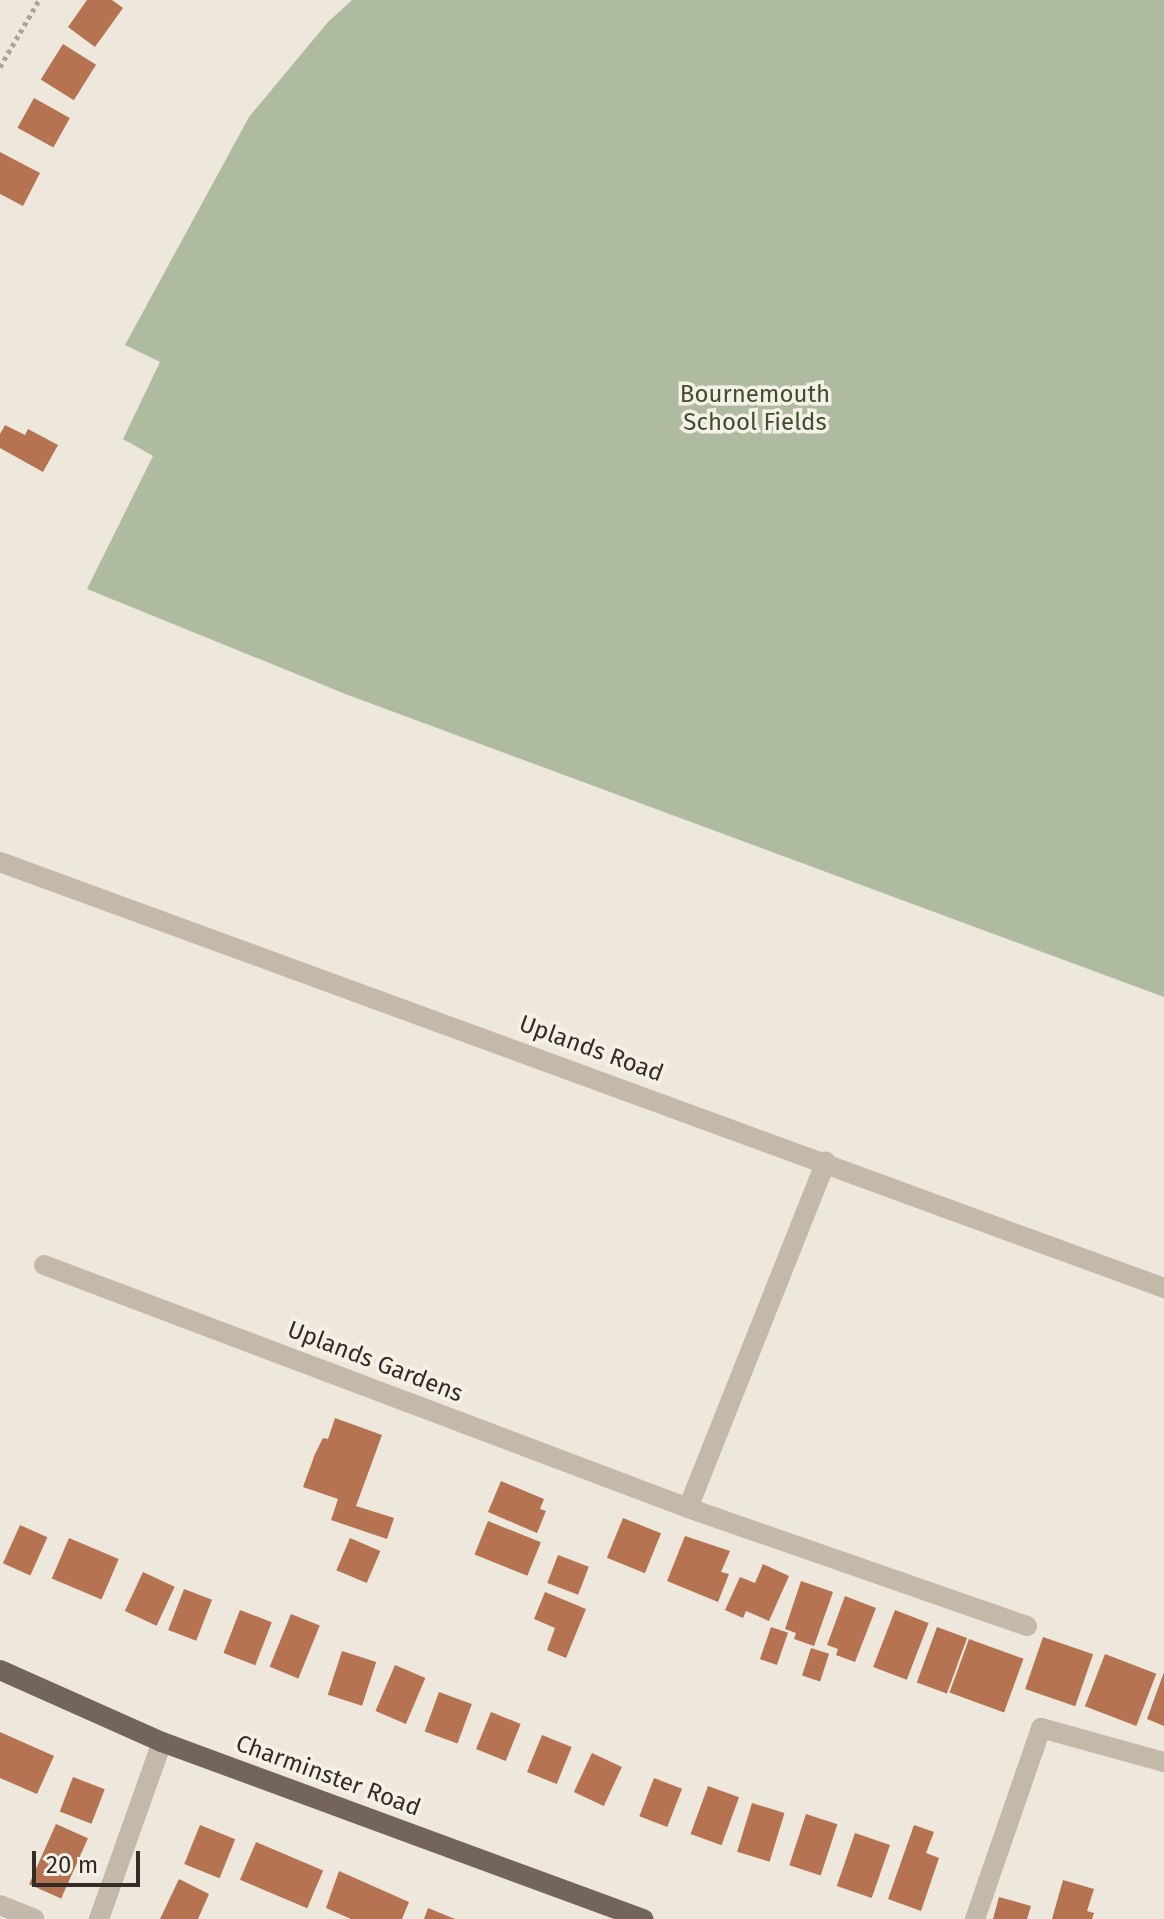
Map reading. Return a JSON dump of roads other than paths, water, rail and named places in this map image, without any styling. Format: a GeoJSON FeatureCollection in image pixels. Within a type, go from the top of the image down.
{"type":"FeatureCollection","features":[{"type":"Feature","properties":{"kind":"main road","name":"Charminster Road"},"geometry":{"type":"LineString","coordinates":[[0,1670],[162,1742],[643,1919]]}},
{"type":"Feature","properties":{"kind":"street","name":"Uplands Road"},"geometry":{"type":"LineString","coordinates":[[0,862],[1164,1288]]}},
{"type":"Feature","properties":{"kind":"street"},"geometry":{"type":"LineString","coordinates":[[688,1508],[826,1162]]}},
{"type":"Feature","properties":{"kind":"street","name":"Uplands Gardens"},"geometry":{"type":"LineString","coordinates":[[44,1265],[688,1508],[1027,1626]]}},
{"type":"Feature","properties":{"kind":"street"},"geometry":{"type":"LineString","coordinates":[[975,1919],[1041,1728],[1164,1762]]}},
{"type":"Feature","properties":{"kind":"street"},"geometry":{"type":"LineString","coordinates":[[99,1919],[162,1742]]}},
{"type":"Feature","properties":{"kind":"street"},"geometry":{"type":"LineString","coordinates":[[0,1905],[34,1919]]}},
{"type":"Feature","properties":{"kind":"park label","name":"Bournemouth School Fields"},"geometry":{"type":"Point","coordinates":[755,409]}}]}
